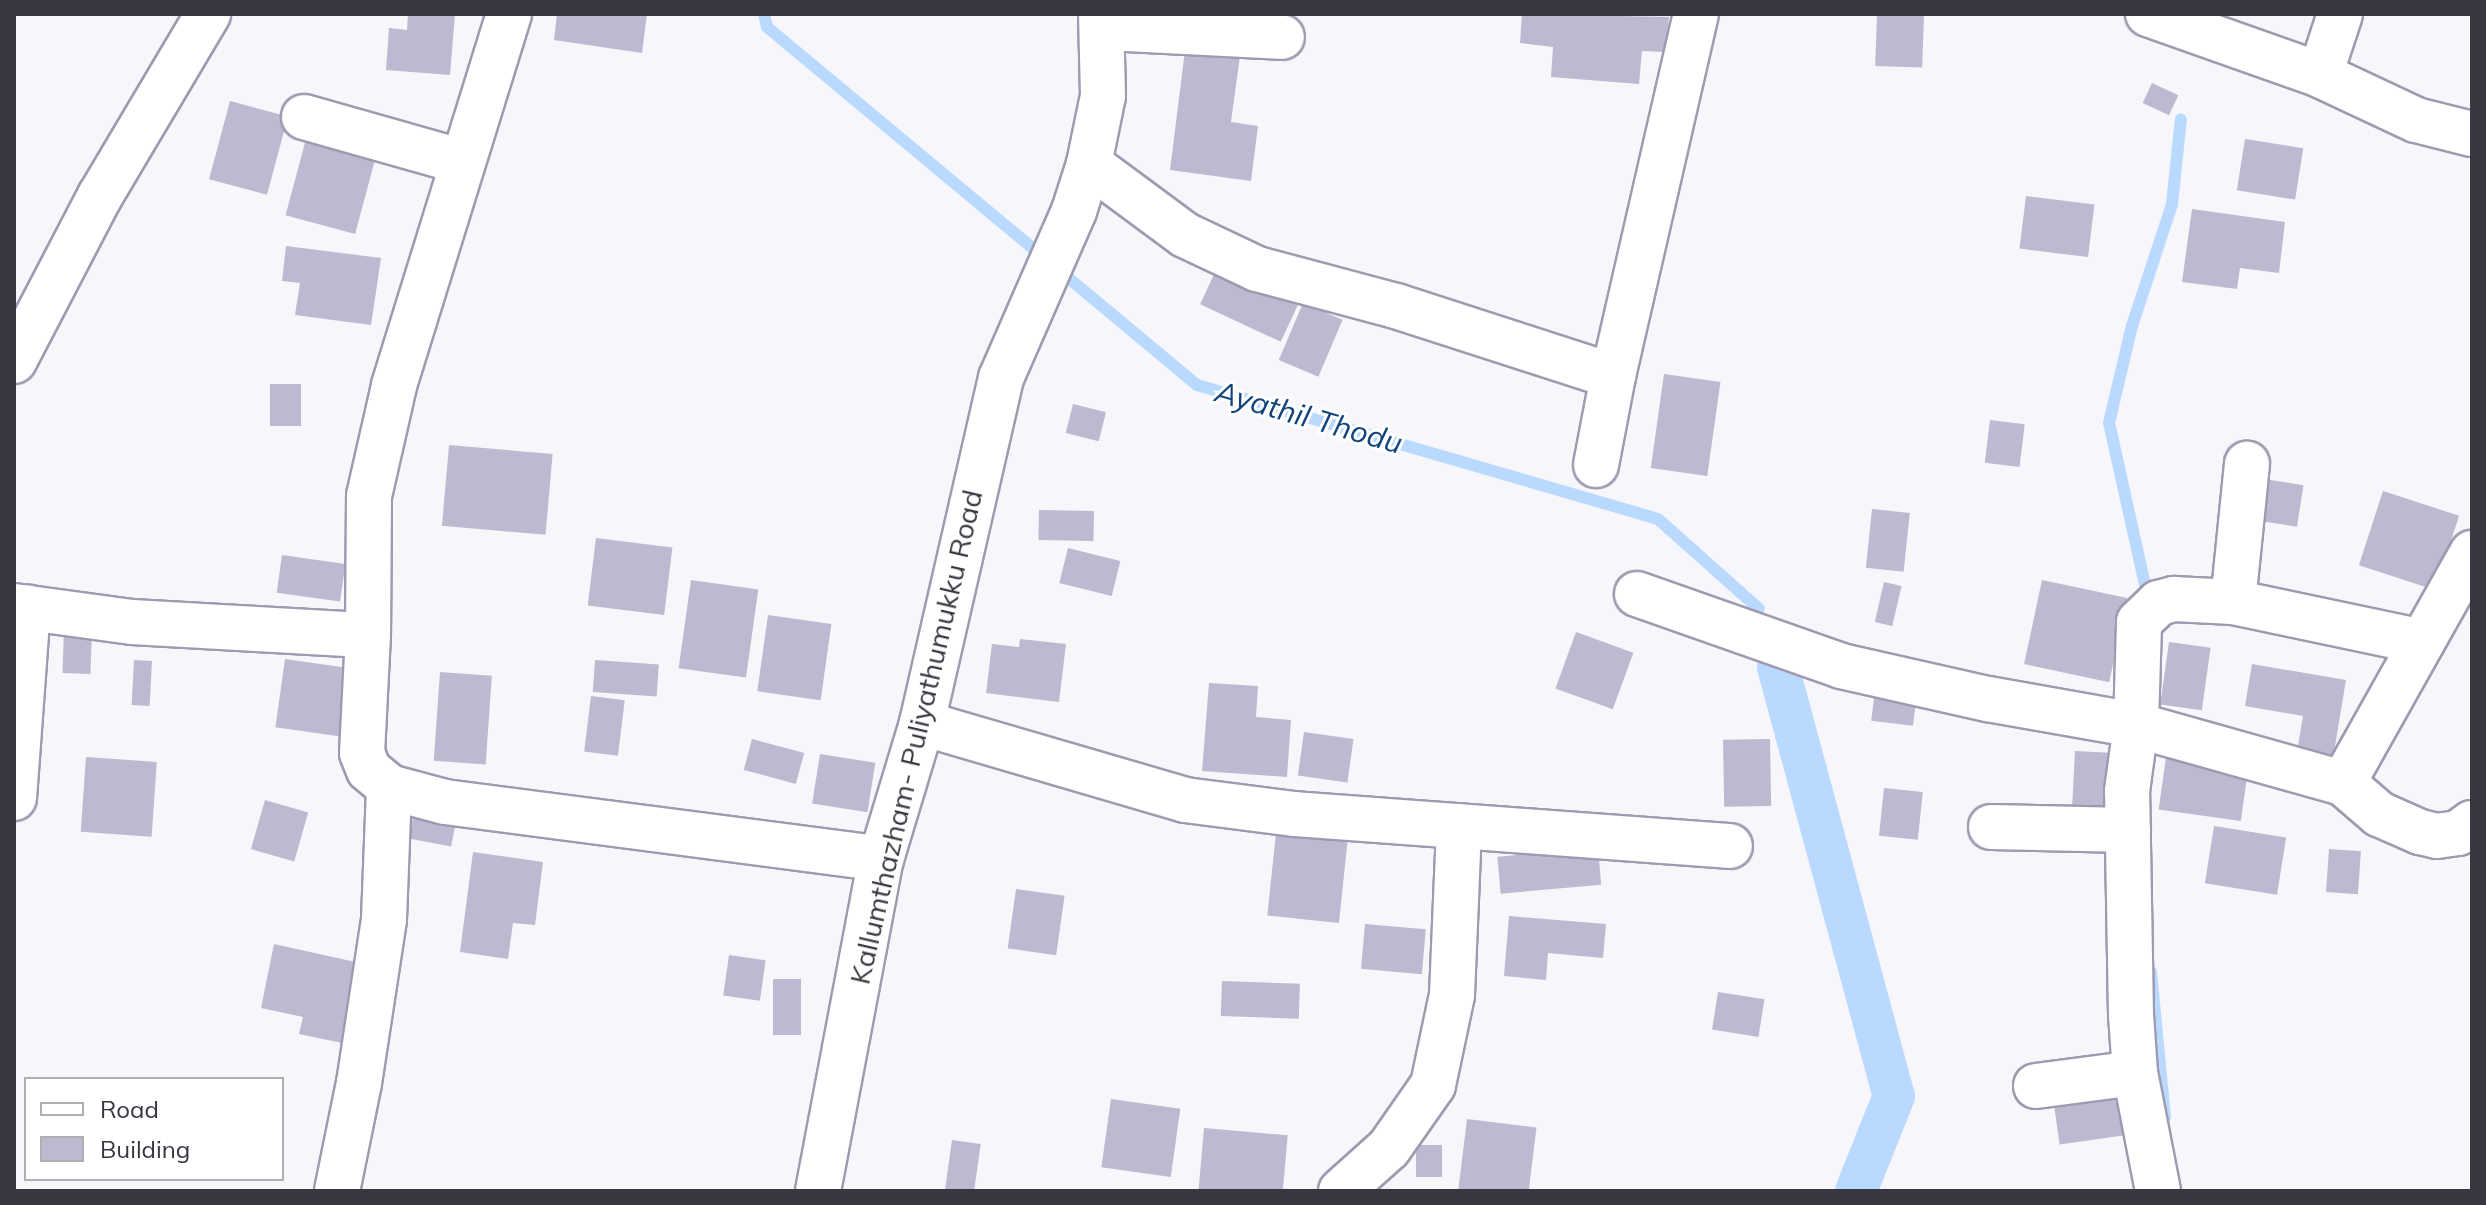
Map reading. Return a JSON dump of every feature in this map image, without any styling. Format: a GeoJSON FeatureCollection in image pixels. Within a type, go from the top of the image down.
{"type":"FeatureCollection","features":[{"type":"Feature","properties":{"kind":"street"},"geometry":{"type":"LineString","coordinates":[[14,361],[100,196],[208,14]]}},
{"type":"Feature","properties":{"kind":"street"},"geometry":{"type":"LineString","coordinates":[[509,14],[394,386],[369,496],[368,635],[362,753],[369,770],[389,787],[445,802],[881,859]]}},
{"type":"Feature","properties":{"kind":"street"},"geometry":{"type":"LineString","coordinates":[[1596,465],[1613,376],[1696,14]]}},
{"type":"Feature","properties":{"kind":"street"},"geometry":{"type":"LineString","coordinates":[[2148,14],[2320,75],[2416,120],[2472,134]]}},
{"type":"Feature","properties":{"kind":"street"},"geometry":{"type":"LineString","coordinates":[[2320,75],[2340,14]]}},
{"type":"Feature","properties":{"kind":"street"},"geometry":{"type":"LineString","coordinates":[[1282,37],[1102,21],[1103,96],[1089,164],[1185,235],[1257,269],[1396,306],[1613,376]]}},
{"type":"Feature","properties":{"kind":"street"},"geometry":{"type":"LineString","coordinates":[[304,117],[463,162]]}},
{"type":"Feature","properties":{"kind":"street","name":"Kallumthazham- Puliyathumukku Road"},"geometry":{"type":"LineString","coordinates":[[818,1191],[881,859],[922,723],[1001,378],[1074,211],[1089,164]]}},
{"type":"Feature","properties":{"kind":"street"},"geometry":{"type":"LineString","coordinates":[[2233,602],[2247,464]]}},
{"type":"Feature","properties":{"kind":"street"},"geometry":{"type":"LineString","coordinates":[[2343,783],[2472,553]]}},
{"type":"Feature","properties":{"kind":"street"},"geometry":{"type":"LineString","coordinates":[[1637,594],[1841,666],[1988,699],[2136,725],[2343,783],[2379,814],[2420,832],[2437,836],[2458,833],[2472,823]]}},
{"type":"Feature","properties":{"kind":"street"},"geometry":{"type":"LineString","coordinates":[[2158,1191],[2135,1073],[2127,791],[2136,725],[2139,622],[2159,603],[2174,599],[2233,602],[2422,642]]}},
{"type":"Feature","properties":{"kind":"street"},"geometry":{"type":"LineString","coordinates":[[14,798],[21,607],[132,622],[368,635]]}},
{"type":"Feature","properties":{"kind":"street"},"geometry":{"type":"LineString","coordinates":[[922,723],[1185,800],[1294,814],[1730,846]]}},
{"type":"Feature","properties":{"kind":"street"},"geometry":{"type":"LineString","coordinates":[[337,1191],[359,1083],[384,919],[389,787]]}},
{"type":"Feature","properties":{"kind":"street"},"geometry":{"type":"LineString","coordinates":[[1341,1191],[1389,1148],[1433,1085],[1452,995],[1459,826]]}},
{"type":"Feature","properties":{"kind":"street"},"geometry":{"type":"LineString","coordinates":[[1991,827],[2128,830]]}},
{"type":"Feature","properties":{"kind":"street"},"geometry":{"type":"LineString","coordinates":[[2036,1086],[2135,1073]]}},
{"type":"Feature","properties":{"kind":"building"},"geometry":{"type":"Polygon","coordinates":[[[408,14],[455,14],[450,75],[386,70],[389,28],[407,30],[408,14]]]}},
{"type":"Feature","properties":{"kind":"building"},"geometry":{"type":"Polygon","coordinates":[[[557,14],[647,14],[642,53],[554,40],[557,14]]]}},
{"type":"Feature","properties":{"kind":"building"},"geometry":{"type":"Polygon","coordinates":[[[1522,14],[1669,17],[1665,52],[1642,51],[1639,84],[1551,77],[1553,47],[1520,43],[1522,14]]]}},
{"type":"Feature","properties":{"kind":"building"},"geometry":{"type":"Polygon","coordinates":[[[1877,14],[1924,16],[1922,68],[1875,66],[1877,14]]]}},
{"type":"Feature","properties":{"kind":"building"},"geometry":{"type":"Polygon","coordinates":[[[1187,34],[1242,41],[1231,122],[1258,126],[1251,181],[1170,170],[1187,34]]]}},
{"type":"Feature","properties":{"kind":"building"},"geometry":{"type":"Polygon","coordinates":[[[2152,83],[2178,95],[2169,115],[2143,103],[2152,83]]]}},
{"type":"Feature","properties":{"kind":"building"},"geometry":{"type":"Polygon","coordinates":[[[230,101],[288,117],[267,195],[209,179],[230,101]]]}},
{"type":"Feature","properties":{"kind":"building"},"geometry":{"type":"Polygon","coordinates":[[[306,139],[376,158],[355,234],[286,215],[306,139]]]}},
{"type":"Feature","properties":{"kind":"building"},"geometry":{"type":"Polygon","coordinates":[[[2245,139],[2303,148],[2295,200],[2237,190],[2245,139]]]}},
{"type":"Feature","properties":{"kind":"building"},"geometry":{"type":"Polygon","coordinates":[[[2026,196],[2094,204],[2088,257],[2020,249],[2026,196]]]}},
{"type":"Feature","properties":{"kind":"building"},"geometry":{"type":"Polygon","coordinates":[[[2192,209],[2285,222],[2279,273],[2240,268],[2237,289],[2182,282],[2192,209]]]}},
{"type":"Feature","properties":{"kind":"building"},"geometry":{"type":"Polygon","coordinates":[[[286,246],[381,258],[371,325],[295,315],[300,283],[282,281],[286,246]]]}},
{"type":"Feature","properties":{"kind":"building"},"geometry":{"type":"Polygon","coordinates":[[[1217,268],[1298,306],[1281,342],[1200,304],[1217,268]]]}},
{"type":"Feature","properties":{"kind":"building"},"geometry":{"type":"Polygon","coordinates":[[[1303,303],[1343,320],[1318,377],[1279,360],[1303,303]]]}},
{"type":"Feature","properties":{"kind":"building"},"geometry":{"type":"Polygon","coordinates":[[[1664,374],[1720,382],[1707,476],[1651,468],[1664,374]]]}},
{"type":"Feature","properties":{"kind":"building"},"geometry":{"type":"Polygon","coordinates":[[[270,384],[301,384],[301,426],[270,426],[270,384]]]}},
{"type":"Feature","properties":{"kind":"building"},"geometry":{"type":"Polygon","coordinates":[[[1073,404],[1106,412],[1099,441],[1066,433],[1073,404]]]}},
{"type":"Feature","properties":{"kind":"building"},"geometry":{"type":"Polygon","coordinates":[[[1990,420],[2025,424],[2019,467],[1985,463],[1990,420]]]}},
{"type":"Feature","properties":{"kind":"building"},"geometry":{"type":"Polygon","coordinates":[[[449,445],[553,454],[546,535],[442,526],[449,445]]]}},
{"type":"Feature","properties":{"kind":"building"},"geometry":{"type":"Polygon","coordinates":[[[2264,479],[2304,485],[2297,527],[2257,520],[2264,479]]]}},
{"type":"Feature","properties":{"kind":"building"},"geometry":{"type":"Polygon","coordinates":[[[2383,491],[2459,516],[2435,590],[2359,565],[2383,491]]]}},
{"type":"Feature","properties":{"kind":"building"},"geometry":{"type":"Polygon","coordinates":[[[1872,509],[1910,513],[1904,572],[1866,568],[1872,509]]]}},
{"type":"Feature","properties":{"kind":"building"},"geometry":{"type":"Polygon","coordinates":[[[1039,510],[1094,511],[1093,541],[1038,540],[1039,510]]]}},
{"type":"Feature","properties":{"kind":"building"},"geometry":{"type":"Polygon","coordinates":[[[596,538],[672,547],[664,615],[588,605],[596,538]]]}},
{"type":"Feature","properties":{"kind":"building"},"geometry":{"type":"Polygon","coordinates":[[[1068,548],[1120,561],[1112,596],[1059,583],[1068,548]]]}},
{"type":"Feature","properties":{"kind":"building"},"geometry":{"type":"Polygon","coordinates":[[[282,555],[345,564],[340,602],[277,593],[282,555]]]}},
{"type":"Feature","properties":{"kind":"building"},"geometry":{"type":"Polygon","coordinates":[[[691,580],[758,589],[746,678],[679,668],[691,580]]]}},
{"type":"Feature","properties":{"kind":"building"},"geometry":{"type":"Polygon","coordinates":[[[2042,580],[2127,598],[2109,682],[2024,664],[2042,580]]]}},
{"type":"Feature","properties":{"kind":"building"},"geometry":{"type":"Polygon","coordinates":[[[1884,582],[1902,586],[1892,626],[1875,622],[1884,582]]]}},
{"type":"Feature","properties":{"kind":"building"},"geometry":{"type":"Polygon","coordinates":[[[768,615],[831,624],[821,700],[757,691],[768,615]]]}},
{"type":"Feature","properties":{"kind":"building"},"geometry":{"type":"Polygon","coordinates":[[[64,629],[92,630],[90,674],[62,673],[64,629]]]}},
{"type":"Feature","properties":{"kind":"building"},"geometry":{"type":"Polygon","coordinates":[[[1576,632],[1633,653],[1613,709],[1555,688],[1576,632]]]}},
{"type":"Feature","properties":{"kind":"building"},"geometry":{"type":"Polygon","coordinates":[[[1020,639],[1066,644],[1059,702],[986,693],[992,644],[1019,647],[1020,639]]]}},
{"type":"Feature","properties":{"kind":"building"},"geometry":{"type":"Polygon","coordinates":[[[2169,642],[2211,648],[2202,710],[2160,704],[2169,642]]]}},
{"type":"Feature","properties":{"kind":"building"},"geometry":{"type":"Polygon","coordinates":[[[285,659],[348,668],[339,736],[275,727],[285,659]]]}},
{"type":"Feature","properties":{"kind":"building"},"geometry":{"type":"Polygon","coordinates":[[[134,660],[152,661],[150,706],[132,705],[134,660]]]}},
{"type":"Feature","properties":{"kind":"building"},"geometry":{"type":"Polygon","coordinates":[[[595,660],[659,664],[657,696],[593,692],[595,660]]]}},
{"type":"Feature","properties":{"kind":"building"},"geometry":{"type":"Polygon","coordinates":[[[2252,664],[2346,680],[2333,758],[2297,752],[2303,716],[2245,706],[2252,664]]]}},
{"type":"Feature","properties":{"kind":"building"},"geometry":{"type":"Polygon","coordinates":[[[440,672],[492,676],[486,764],[434,761],[440,672]]]}},
{"type":"Feature","properties":{"kind":"building"},"geometry":{"type":"Polygon","coordinates":[[[1876,682],[1918,687],[1913,726],[1871,721],[1876,682]]]}},
{"type":"Feature","properties":{"kind":"building"},"geometry":{"type":"Polygon","coordinates":[[[1209,683],[1258,686],[1256,717],[1291,720],[1287,777],[1202,771],[1209,683]]]}},
{"type":"Feature","properties":{"kind":"building"},"geometry":{"type":"Polygon","coordinates":[[[591,696],[625,700],[618,756],[584,752],[591,696]]]}},
{"type":"Feature","properties":{"kind":"building"},"geometry":{"type":"Polygon","coordinates":[[[1304,732],[1354,739],[1347,783],[1298,776],[1304,732]]]}},
{"type":"Feature","properties":{"kind":"building"},"geometry":{"type":"Polygon","coordinates":[[[752,739],[804,753],[796,784],[744,770],[752,739]]]}},
{"type":"Feature","properties":{"kind":"building"},"geometry":{"type":"Polygon","coordinates":[[[1770,739],[1771,806],[1724,807],[1723,740],[1770,739]]]}},
{"type":"Feature","properties":{"kind":"building"},"geometry":{"type":"Polygon","coordinates":[[[2167,750],[2249,762],[2241,821],[2159,809],[2167,750]]]}},
{"type":"Feature","properties":{"kind":"building"},"geometry":{"type":"Polygon","coordinates":[[[2075,751],[2129,754],[2125,829],[2071,826],[2075,751]]]}},
{"type":"Feature","properties":{"kind":"building"},"geometry":{"type":"Polygon","coordinates":[[[820,754],[875,763],[867,812],[812,803],[820,754]]]}},
{"type":"Feature","properties":{"kind":"building"},"geometry":{"type":"Polygon","coordinates":[[[86,757],[157,762],[152,837],[81,832],[86,757]]]}},
{"type":"Feature","properties":{"kind":"building"},"geometry":{"type":"Polygon","coordinates":[[[1884,788],[1923,792],[1918,840],[1879,836],[1884,788]]]}},
{"type":"Feature","properties":{"kind":"building"},"geometry":{"type":"Polygon","coordinates":[[[265,800],[308,812],[294,861],[251,849],[265,800]]]}},
{"type":"Feature","properties":{"kind":"building"},"geometry":{"type":"Polygon","coordinates":[[[415,807],[457,815],[451,847],[409,838],[415,807]]]}},
{"type":"Feature","properties":{"kind":"building"},"geometry":{"type":"Polygon","coordinates":[[[2214,826],[2286,837],[2277,895],[2205,883],[2214,826]]]}},
{"type":"Feature","properties":{"kind":"building"},"geometry":{"type":"Polygon","coordinates":[[[1276,833],[1348,841],[1339,923],[1267,916],[1276,833]]]}},
{"type":"Feature","properties":{"kind":"building"},"geometry":{"type":"Polygon","coordinates":[[[1598,848],[1601,885],[1501,894],[1497,857],[1598,848]]]}},
{"type":"Feature","properties":{"kind":"building"},"geometry":{"type":"Polygon","coordinates":[[[2329,849],[2361,851],[2358,894],[2326,892],[2329,849]]]}},
{"type":"Feature","properties":{"kind":"building"},"geometry":{"type":"Polygon","coordinates":[[[473,852],[543,862],[535,925],[513,923],[508,959],[460,952],[473,852]]]}},
{"type":"Feature","properties":{"kind":"building"},"geometry":{"type":"Polygon","coordinates":[[[1016,889],[1065,896],[1056,955],[1008,948],[1016,889]]]}},
{"type":"Feature","properties":{"kind":"building"},"geometry":{"type":"Polygon","coordinates":[[[1509,916],[1606,924],[1603,958],[1548,953],[1546,980],[1504,976],[1509,916]]]}},
{"type":"Feature","properties":{"kind":"building"},"geometry":{"type":"Polygon","coordinates":[[[1365,924],[1426,929],[1422,974],[1361,969],[1365,924]]]}},
{"type":"Feature","properties":{"kind":"building"},"geometry":{"type":"Polygon","coordinates":[[[274,944],[360,963],[342,1043],[299,1034],[303,1017],[261,1008],[274,944]]]}},
{"type":"Feature","properties":{"kind":"building"},"geometry":{"type":"Polygon","coordinates":[[[729,955],[766,960],[760,1001],[723,996],[729,955]]]}},
{"type":"Feature","properties":{"kind":"building"},"geometry":{"type":"Polygon","coordinates":[[[773,979],[801,979],[801,1035],[773,1035],[773,979]]]}},
{"type":"Feature","properties":{"kind":"building"},"geometry":{"type":"Polygon","coordinates":[[[1222,981],[1300,984],[1299,1019],[1221,1016],[1222,981]]]}},
{"type":"Feature","properties":{"kind":"building"},"geometry":{"type":"Polygon","coordinates":[[[1718,992],[1764,999],[1758,1037],[1712,1030],[1718,992]]]}},
{"type":"Feature","properties":{"kind":"building"},"geometry":{"type":"Polygon","coordinates":[[[2116,1086],[2123,1136],[2060,1144],[2053,1095],[2116,1086]]]}},
{"type":"Feature","properties":{"kind":"building"},"geometry":{"type":"Polygon","coordinates":[[[1111,1099],[1180,1109],[1171,1177],[1101,1167],[1111,1099]]]}},
{"type":"Feature","properties":{"kind":"building"},"geometry":{"type":"Polygon","coordinates":[[[1467,1119],[1536,1128],[1529,1191],[1458,1190],[1467,1119]]]}},
{"type":"Feature","properties":{"kind":"building"},"geometry":{"type":"Polygon","coordinates":[[[1204,1128],[1288,1135],[1283,1191],[1199,1191],[1204,1128]]]}},
{"type":"Feature","properties":{"kind":"building"},"geometry":{"type":"Polygon","coordinates":[[[952,1140],[981,1144],[974,1191],[945,1191],[952,1140]]]}},
{"type":"Feature","properties":{"kind":"building"},"geometry":{"type":"Polygon","coordinates":[[[1416,1145],[1442,1145],[1442,1177],[1416,1177],[1416,1145]]]}},
{"type":"Feature","properties":{"kind":"waterway","name":"Ayathil Thodu"},"geometry":{"type":"LineString","coordinates":[[764,14],[767,27],[1197,385],[1658,519],[1759,609]]}},
{"type":"Feature","properties":{"kind":"waterway"},"geometry":{"type":"LineString","coordinates":[[2147,594],[2109,423],[2132,326],[2172,204],[2181,119]]}},
{"type":"Feature","properties":{"kind":"waterway"},"geometry":{"type":"LineString","coordinates":[[1778,667],[1894,1096],[1856,1191]]}},
{"type":"Feature","properties":{"kind":"waterway"},"geometry":{"type":"LineString","coordinates":[[2151,972],[2165,1117]]}}]}
